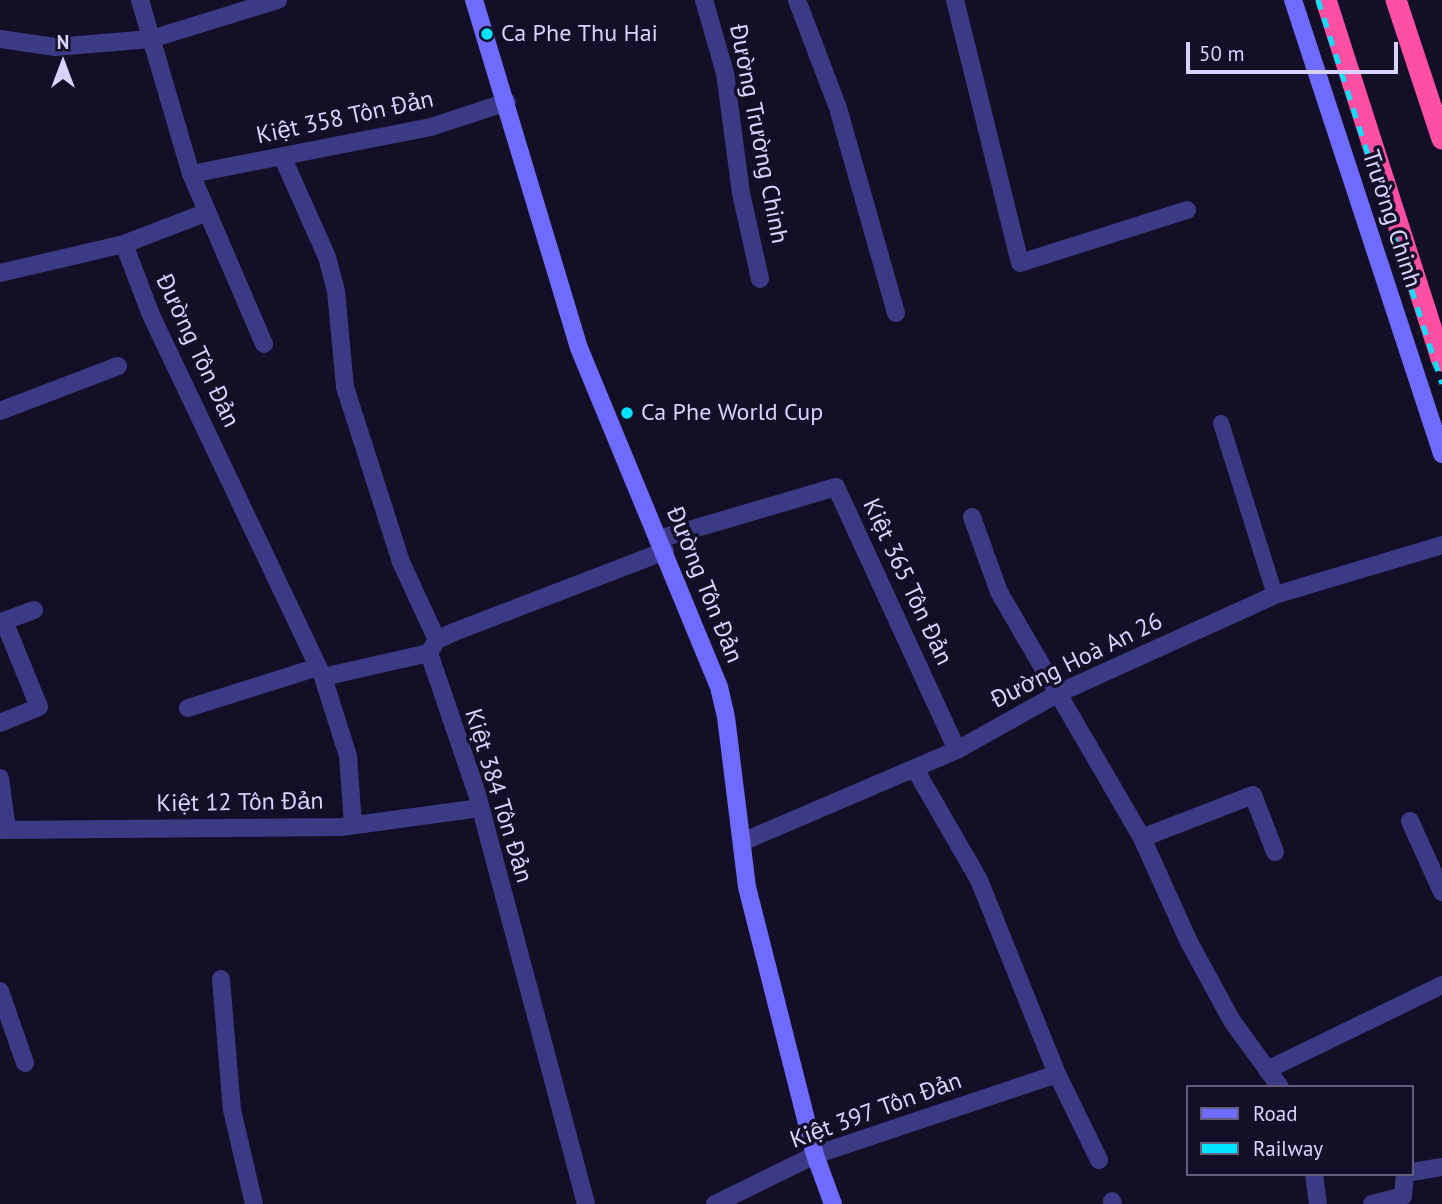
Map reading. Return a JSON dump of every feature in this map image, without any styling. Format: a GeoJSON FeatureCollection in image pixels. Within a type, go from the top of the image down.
{"type":"FeatureCollection","features":[{"type":"Feature","properties":{"kind":"highway"},"geometry":{"type":"LineString","coordinates":[[1326,0],[1442,361]]}},
{"type":"Feature","properties":{"kind":"highway"},"geometry":{"type":"LineString","coordinates":[[1396,0],[1441,132]]}},
{"type":"Feature","properties":{"kind":"street"},"geometry":{"type":"LineString","coordinates":[[140,0],[205,213],[264,344]]}},
{"type":"Feature","properties":{"kind":"street"},"geometry":{"type":"LineString","coordinates":[[0,39],[55,47],[151,38],[278,0]]}},
{"type":"Feature","properties":{"kind":"street","name":"Đường Tôn Đản"},"geometry":{"type":"LineString","coordinates":[[474,0],[507,102],[575,337],[719,687],[756,929],[815,1155],[832,1204]]}},
{"type":"Feature","properties":{"kind":"street","name":"Đường Trường Chinh"},"geometry":{"type":"LineString","coordinates":[[704,0],[724,73],[741,193],[760,279]]}},
{"type":"Feature","properties":{"kind":"street"},"geometry":{"type":"LineString","coordinates":[[797,0],[838,108],[896,313]]}},
{"type":"Feature","properties":{"kind":"street"},"geometry":{"type":"LineString","coordinates":[[955,0],[1020,264],[1187,210]]}},
{"type":"Feature","properties":{"kind":"street","name":"Trường Chinh"},"geometry":{"type":"LineString","coordinates":[[1293,0],[1442,454]]}},
{"type":"Feature","properties":{"kind":"street","name":"Kiệt 358 Tôn Đản"},"geometry":{"type":"LineString","coordinates":[[191,174],[431,127],[507,102]]}},
{"type":"Feature","properties":{"kind":"street"},"geometry":{"type":"LineString","coordinates":[[282,156],[327,257],[336,291],[345,387],[401,562],[433,647]]}},
{"type":"Feature","properties":{"kind":"street"},"geometry":{"type":"LineString","coordinates":[[0,273],[124,244],[205,213]]}},
{"type":"Feature","properties":{"kind":"street","name":"Đường Tôn Đản"},"geometry":{"type":"LineString","coordinates":[[124,244],[151,315],[321,672],[348,756],[353,825]]}},
{"type":"Feature","properties":{"kind":"street"},"geometry":{"type":"LineString","coordinates":[[0,411],[118,366]]}},
{"type":"Feature","properties":{"kind":"street","name":"Kiệt 365 Tôn Đản"},"geometry":{"type":"LineString","coordinates":[[662,545],[836,486],[957,750]]}},
{"type":"Feature","properties":{"kind":"street"},"geometry":{"type":"LineString","coordinates":[[972,516],[999,592],[1142,838],[1189,942],[1231,1021],[1278,1085]]}},
{"type":"Feature","properties":{"kind":"street"},"geometry":{"type":"LineString","coordinates":[[188,708],[321,672],[433,647],[662,545]]}},
{"type":"Feature","properties":{"kind":"street","name":"Đường Hoà An 26"},"geometry":{"type":"LineString","coordinates":[[742,842],[957,750],[1059,693],[1275,595],[1442,545]]}},
{"type":"Feature","properties":{"kind":"street"},"geometry":{"type":"LineString","coordinates":[[0,723],[39,707],[2,622],[34,610]]}},
{"type":"Feature","properties":{"kind":"street","name":"Kiệt 384 Tôn Đản"},"geometry":{"type":"LineString","coordinates":[[433,647],[480,808],[586,1204]]}},
{"type":"Feature","properties":{"kind":"street"},"geometry":{"type":"LineString","coordinates":[[915,769],[979,880],[1057,1073],[1099,1160]]}},
{"type":"Feature","properties":{"kind":"street"},"geometry":{"type":"LineString","coordinates":[[0,778],[3,830]]}},
{"type":"Feature","properties":{"kind":"street"},"geometry":{"type":"LineString","coordinates":[[1142,838],[1253,795],[1275,852]]}},
{"type":"Feature","properties":{"kind":"street","name":"Kiệt 12 Tôn Đản"},"geometry":{"type":"LineString","coordinates":[[3,830],[353,825],[480,808]]}},
{"type":"Feature","properties":{"kind":"street"},"geometry":{"type":"LineString","coordinates":[[1410,821],[1442,892]]}},
{"type":"Feature","properties":{"kind":"street"},"geometry":{"type":"LineString","coordinates":[[221,979],[232,1110],[254,1204]]}},
{"type":"Feature","properties":{"kind":"street"},"geometry":{"type":"LineString","coordinates":[[1267,1070],[1442,985]]}},
{"type":"Feature","properties":{"kind":"street"},"geometry":{"type":"LineString","coordinates":[[0,991],[25,1063]]}},
{"type":"Feature","properties":{"kind":"street","name":"Kiệt 397 Tôn Đản"},"geometry":{"type":"LineString","coordinates":[[715,1204],[815,1155],[1057,1073]]}},
{"type":"Feature","properties":{"kind":"street"},"geometry":{"type":"LineString","coordinates":[[1414,1172],[1442,1167]]}},
{"type":"Feature","properties":{"kind":"street"},"geometry":{"type":"LineString","coordinates":[[1314,1176],[1318,1204]]}},
{"type":"Feature","properties":{"kind":"street"},"geometry":{"type":"LineString","coordinates":[[1372,1204],[1403,1196],[1405,1176]]}},
{"type":"Feature","properties":{"kind":"lane"},"geometry":{"type":"LineString","coordinates":[[1221,422],[1275,595]]}},
{"type":"Feature","properties":{"kind":"railway"},"geometry":{"type":"LineString","coordinates":[[1318,0],[1442,384]]}},
{"type":"Feature","properties":{"kind":"place","name":"Ca Phe Thu Hai"},"geometry":{"type":"Point","coordinates":[487,34]}},
{"type":"Feature","properties":{"kind":"place","name":"Ca Phe World Cup"},"geometry":{"type":"Point","coordinates":[627,413]}}]}
